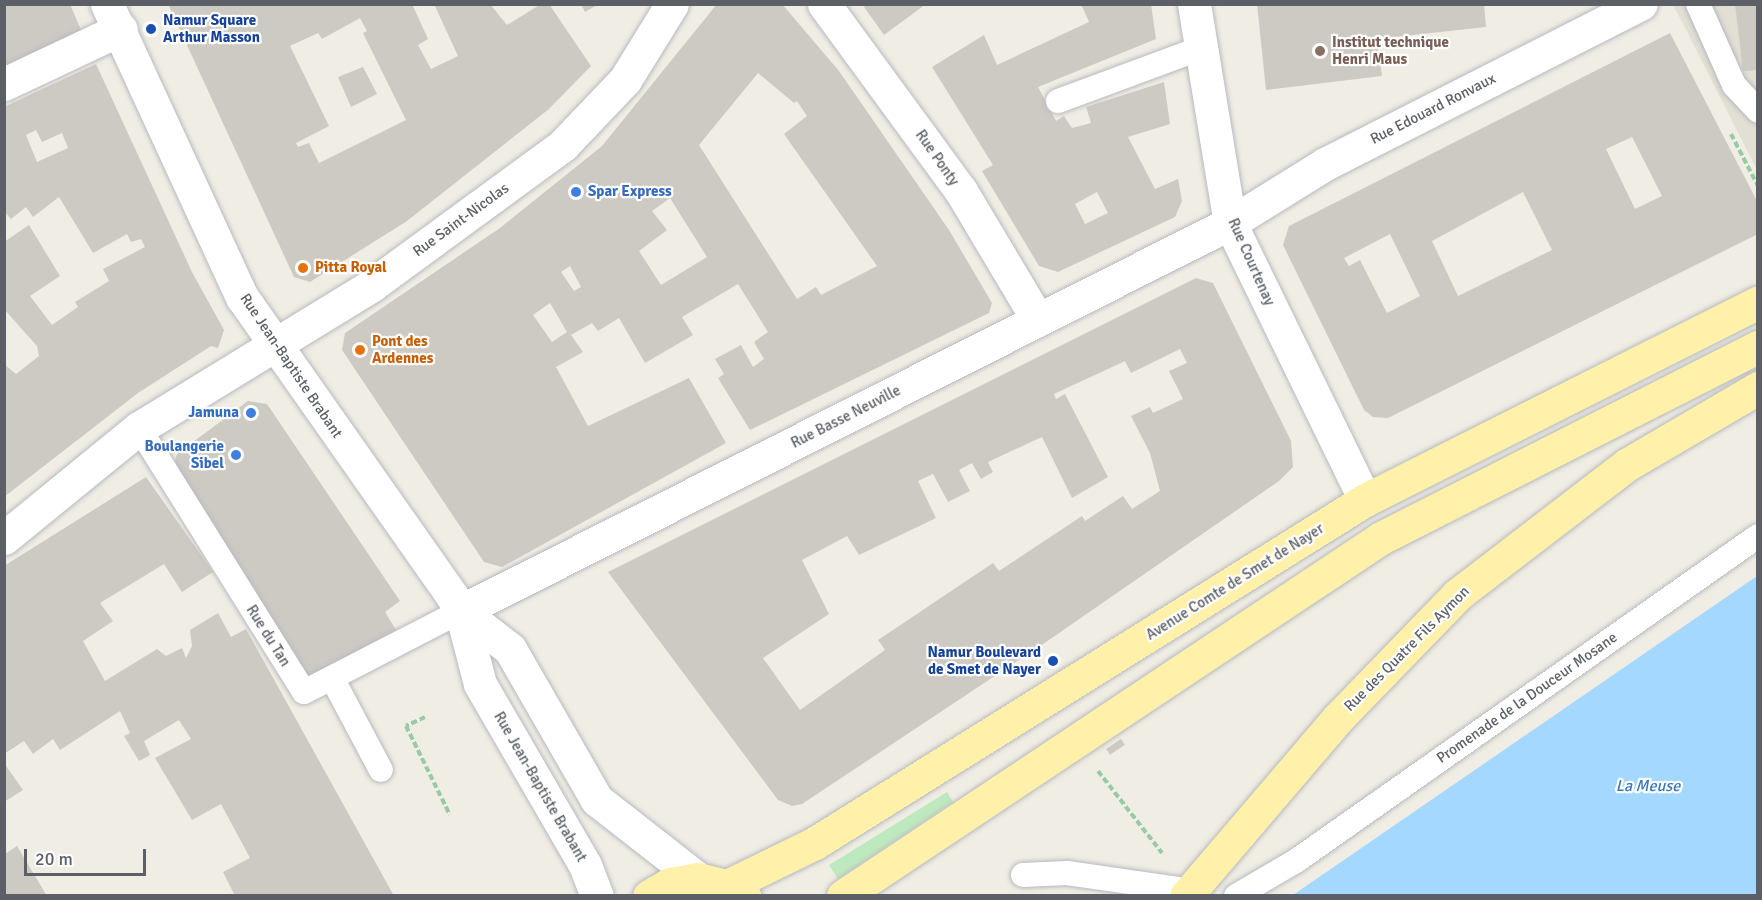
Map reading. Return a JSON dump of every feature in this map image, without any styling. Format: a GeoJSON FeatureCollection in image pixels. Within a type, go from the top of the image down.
{"type":"FeatureCollection","features":[{"type":"Feature","properties":{"kind":"main road","name":"Avenue Comte de Smet de Nayer"},"geometry":{"type":"LineString","coordinates":[[649,896],[670,884],[723,887],[809,847],[1365,500],[1758,302]]}},
{"type":"Feature","properties":{"kind":"main road"},"geometry":{"type":"LineString","coordinates":[[843,896],[1073,740],[1381,538],[1758,347]]}},
{"type":"Feature","properties":{"kind":"main road","name":"Rue des Quatre Fils Aymon"},"geometry":{"type":"LineString","coordinates":[[1191,894],[1338,718],[1457,595],[1628,464],[1758,388]]}},
{"type":"Feature","properties":{"kind":"street","name":"Rue Saint-Nicolas"},"geometry":{"type":"LineString","coordinates":[[4,538],[139,428],[273,343],[372,285],[563,145],[625,80],[672,4]]}},
{"type":"Feature","properties":{"kind":"street","name":"Rue Ponty"},"geometry":{"type":"LineString","coordinates":[[824,4],[961,191],[1038,320]]}},
{"type":"Feature","properties":{"kind":"street","name":"Rue Courtenay"},"geometry":{"type":"LineString","coordinates":[[1194,4],[1230,223],[1365,500]]}},
{"type":"Feature","properties":{"kind":"street","name":"Rue Edouard Ronvaux"},"geometry":{"type":"LineString","coordinates":[[1230,223],[1325,164],[1641,4]]}},
{"type":"Feature","properties":{"kind":"street","name":"Rue Jean-Baptiste Brabant"},"geometry":{"type":"LineString","coordinates":[[114,17],[242,297],[273,343],[461,611],[510,649],[597,800],[723,887]]}},
{"type":"Feature","properties":{"kind":"street"},"geometry":{"type":"LineString","coordinates":[[4,84],[114,17]]}},
{"type":"Feature","properties":{"kind":"street","name":"Rue Basse Neuville"},"geometry":{"type":"LineString","coordinates":[[461,611],[1230,223]]}},
{"type":"Feature","properties":{"kind":"street","name":"Rue Jean-Baptiste Brabant"},"geometry":{"type":"LineString","coordinates":[[461,611],[480,684],[585,865],[597,896]]}},
{"type":"Feature","properties":{"kind":"lane"},"geometry":{"type":"LineString","coordinates":[[1698,4],[1734,85],[1758,111]]}},
{"type":"Feature","properties":{"kind":"lane"},"geometry":{"type":"LineString","coordinates":[[1058,100],[1201,48]]}},
{"type":"Feature","properties":{"kind":"lane","name":"Rue du Tan"},"geometry":{"type":"LineString","coordinates":[[139,428],[304,692],[461,611]]}},
{"type":"Feature","properties":{"kind":"lane","name":"Promenade de la Douceur Mosane"},"geometry":{"type":"LineString","coordinates":[[1236,896],[1296,861],[1758,536]]}},
{"type":"Feature","properties":{"kind":"lane"},"geometry":{"type":"LineString","coordinates":[[332,678],[381,770]]}},
{"type":"Feature","properties":{"kind":"lane"},"geometry":{"type":"LineString","coordinates":[[1023,875],[1067,873],[1191,894]]}},
{"type":"Feature","properties":{"kind":"path"},"geometry":{"type":"LineString","coordinates":[[1740,152],[1758,186]]}},
{"type":"Feature","properties":{"kind":"path"},"geometry":{"type":"LineString","coordinates":[[425,717],[406,726],[450,815]]}},
{"type":"Feature","properties":{"kind":"path"},"geometry":{"type":"LineString","coordinates":[[1073,740],[1191,894]]}},
{"type":"Feature","properties":{"kind":"shaded area"},"geometry":{"type":"Polygon","coordinates":[[[1673,5],[1757,5],[1757,170],[1682,22],[1673,5]]]}},
{"type":"Feature","properties":{"kind":"green space"},"geometry":{"type":"Polygon","coordinates":[[[947,792],[953,802],[838,879],[829,865],[947,792]]]}},
{"type":"Feature","properties":{"kind":"water","name":"La Meuse"},"geometry":{"type":"Polygon","coordinates":[[[1757,576],[1757,895],[1293,895],[1757,576]]]}},
{"type":"Feature","properties":{"kind":"building"},"geometry":{"type":"Polygon","coordinates":[[[4,4],[70,4],[81,30],[4,67],[4,4]]]}},
{"type":"Feature","properties":{"kind":"building"},"geometry":{"type":"Polygon","coordinates":[[[168,4],[412,4],[428,39],[418,45],[431,69],[458,56],[434,4],[490,4],[507,25],[541,4],[549,4],[591,66],[549,109],[407,221],[310,282],[294,277],[168,4]],[[360,18],[322,39],[318,33],[290,46],[329,126],[296,143],[298,147],[309,143],[319,163],[406,120],[363,33],[367,31],[360,18]]]}},
{"type":"Feature","properties":{"kind":"building"},"geometry":{"type":"Polygon","coordinates":[[[581,4],[599,4],[585,12],[581,4]]]}},
{"type":"Feature","properties":{"kind":"building"},"geometry":{"type":"Polygon","coordinates":[[[717,4],[782,4],[839,71],[949,230],[992,303],[989,313],[750,430],[718,378],[724,374],[715,359],[741,345],[753,367],[764,359],[754,342],[768,332],[738,284],[682,317],[693,335],[645,363],[619,318],[598,331],[592,323],[571,335],[583,352],[556,367],[588,426],[689,378],[726,443],[502,567],[484,562],[342,350],[345,333],[500,228],[602,146],[717,4]],[[758,73],[699,145],[797,299],[816,287],[821,295],[877,266],[784,134],[807,116],[797,101],[794,103],[758,73]],[[670,198],[652,211],[667,230],[639,251],[661,285],[707,257],[670,198]],[[570,266],[561,272],[574,291],[581,287],[570,266]],[[550,303],[533,315],[552,342],[567,332],[550,303]]]}},
{"type":"Feature","properties":{"kind":"building"},"geometry":{"type":"Polygon","coordinates":[[[867,4],[926,4],[884,35],[864,7],[867,4]]]}},
{"type":"Feature","properties":{"kind":"building"},"geometry":{"type":"Polygon","coordinates":[[[1081,4],[1151,4],[1156,39],[1038,87],[1056,121],[1064,116],[1072,128],[1091,123],[1086,107],[1164,82],[1170,124],[1128,137],[1155,189],[1178,179],[1182,201],[1175,217],[1058,272],[1039,266],[982,171],[993,165],[932,67],[984,35],[997,65],[1089,22],[1081,4]],[[1097,192],[1075,204],[1085,224],[1108,213],[1097,192]]]}},
{"type":"Feature","properties":{"kind":"building","name":"Institut technique Henri Maus"},"geometry":{"type":"Polygon","coordinates":[[[1257,4],[1484,4],[1486,27],[1377,39],[1382,76],[1266,90],[1257,4]]]}},
{"type":"Feature","properties":{"kind":"building"},"geometry":{"type":"Polygon","coordinates":[[[1735,4],[1758,4],[1758,70],[1743,71],[1735,4]]]}},
{"type":"Feature","properties":{"kind":"building"},"geometry":{"type":"Polygon","coordinates":[[[1670,33],[1758,203],[1758,234],[1388,418],[1373,417],[1364,410],[1283,245],[1289,226],[1670,33]],[[1632,137],[1606,149],[1635,209],[1662,196],[1632,137]],[[1523,192],[1432,241],[1458,296],[1552,250],[1523,192]],[[1390,234],[1344,258],[1349,266],[1360,260],[1387,313],[1420,296],[1390,234]]]}},
{"type":"Feature","properties":{"kind":"building"},"geometry":{"type":"Polygon","coordinates":[[[96,64],[192,272],[224,330],[218,348],[211,346],[138,393],[4,497],[4,364],[16,374],[39,356],[37,346],[4,309],[4,242],[29,225],[60,276],[30,296],[52,325],[78,307],[75,302],[109,281],[103,269],[145,247],[141,239],[131,242],[127,234],[93,253],[59,197],[33,217],[26,207],[11,219],[4,211],[4,107],[96,64]],[[36,130],[26,135],[37,162],[68,148],[62,133],[42,142],[36,130]]]}},
{"type":"Feature","properties":{"kind":"building"},"geometry":{"type":"Polygon","coordinates":[[[363,67],[377,94],[351,107],[338,77],[363,67]]]}},
{"type":"Feature","properties":{"kind":"building"},"geometry":{"type":"Polygon","coordinates":[[[1196,278],[1213,283],[1291,441],[1293,467],[1279,481],[1046,642],[802,804],[792,806],[778,800],[608,572],[1196,278]],[[1180,349],[1131,373],[1125,361],[1054,394],[1056,399],[1065,394],[1108,477],[1072,498],[1042,437],[988,462],[993,472],[981,479],[972,463],[959,470],[970,491],[948,502],[933,474],[918,481],[936,518],[859,555],[847,536],[802,560],[829,614],[763,658],[800,710],[885,650],[878,640],[993,563],[999,571],[1082,516],[1085,521],[1123,496],[1132,509],[1160,491],[1150,453],[1131,416],[1150,407],[1153,413],[1183,399],[1169,371],[1187,363],[1180,349]]]}},
{"type":"Feature","properties":{"kind":"building"},"geometry":{"type":"Polygon","coordinates":[[[248,401],[267,404],[400,601],[385,612],[396,630],[309,677],[173,468],[177,454],[248,401]]]}},
{"type":"Feature","properties":{"kind":"building"},"geometry":{"type":"Polygon","coordinates":[[[146,477],[213,572],[182,592],[164,564],[100,603],[113,621],[83,641],[105,681],[157,649],[166,656],[182,648],[186,658],[192,646],[190,630],[218,613],[231,637],[246,629],[394,896],[235,896],[223,872],[250,858],[221,804],[192,820],[155,758],[191,739],[179,720],[144,741],[150,755],[139,761],[124,736],[130,733],[120,711],[60,750],[53,739],[33,754],[24,741],[4,754],[4,566],[146,477]]]}},
{"type":"Feature","properties":{"kind":"building"},"geometry":{"type":"Polygon","coordinates":[[[1121,739],[1125,745],[1110,755],[1106,749],[1121,739]]]}},
{"type":"Feature","properties":{"kind":"building"},"geometry":{"type":"Polygon","coordinates":[[[4,763],[23,790],[4,802],[4,763]]]}},
{"type":"Feature","properties":{"kind":"building"},"geometry":{"type":"Polygon","coordinates":[[[17,846],[47,896],[5,896],[5,854],[17,846]]]}},
{"type":"Feature","properties":{"kind":"place","name":"Namur Square Arthur Masson"},"geometry":{"type":"Point","coordinates":[151,29]}},
{"type":"Feature","properties":{"kind":"place","name":"Institut technique Henri Maus"},"geometry":{"type":"Point","coordinates":[1320,51]}},
{"type":"Feature","properties":{"kind":"place","name":"Spar Express"},"geometry":{"type":"Point","coordinates":[576,192]}},
{"type":"Feature","properties":{"kind":"place","name":"Pitta Royal"},"geometry":{"type":"Point","coordinates":[303,268]}},
{"type":"Feature","properties":{"kind":"place","name":"Pont des Ardennes"},"geometry":{"type":"Point","coordinates":[360,350]}},
{"type":"Feature","properties":{"kind":"place","name":"Jamuna"},"geometry":{"type":"Point","coordinates":[251,413]}},
{"type":"Feature","properties":{"kind":"place","name":"Boulangerie Sibel"},"geometry":{"type":"Point","coordinates":[236,455]}},
{"type":"Feature","properties":{"kind":"place","name":"Namur Boulevard de Smet de Nayer"},"geometry":{"type":"Point","coordinates":[1053,661]}}]}
